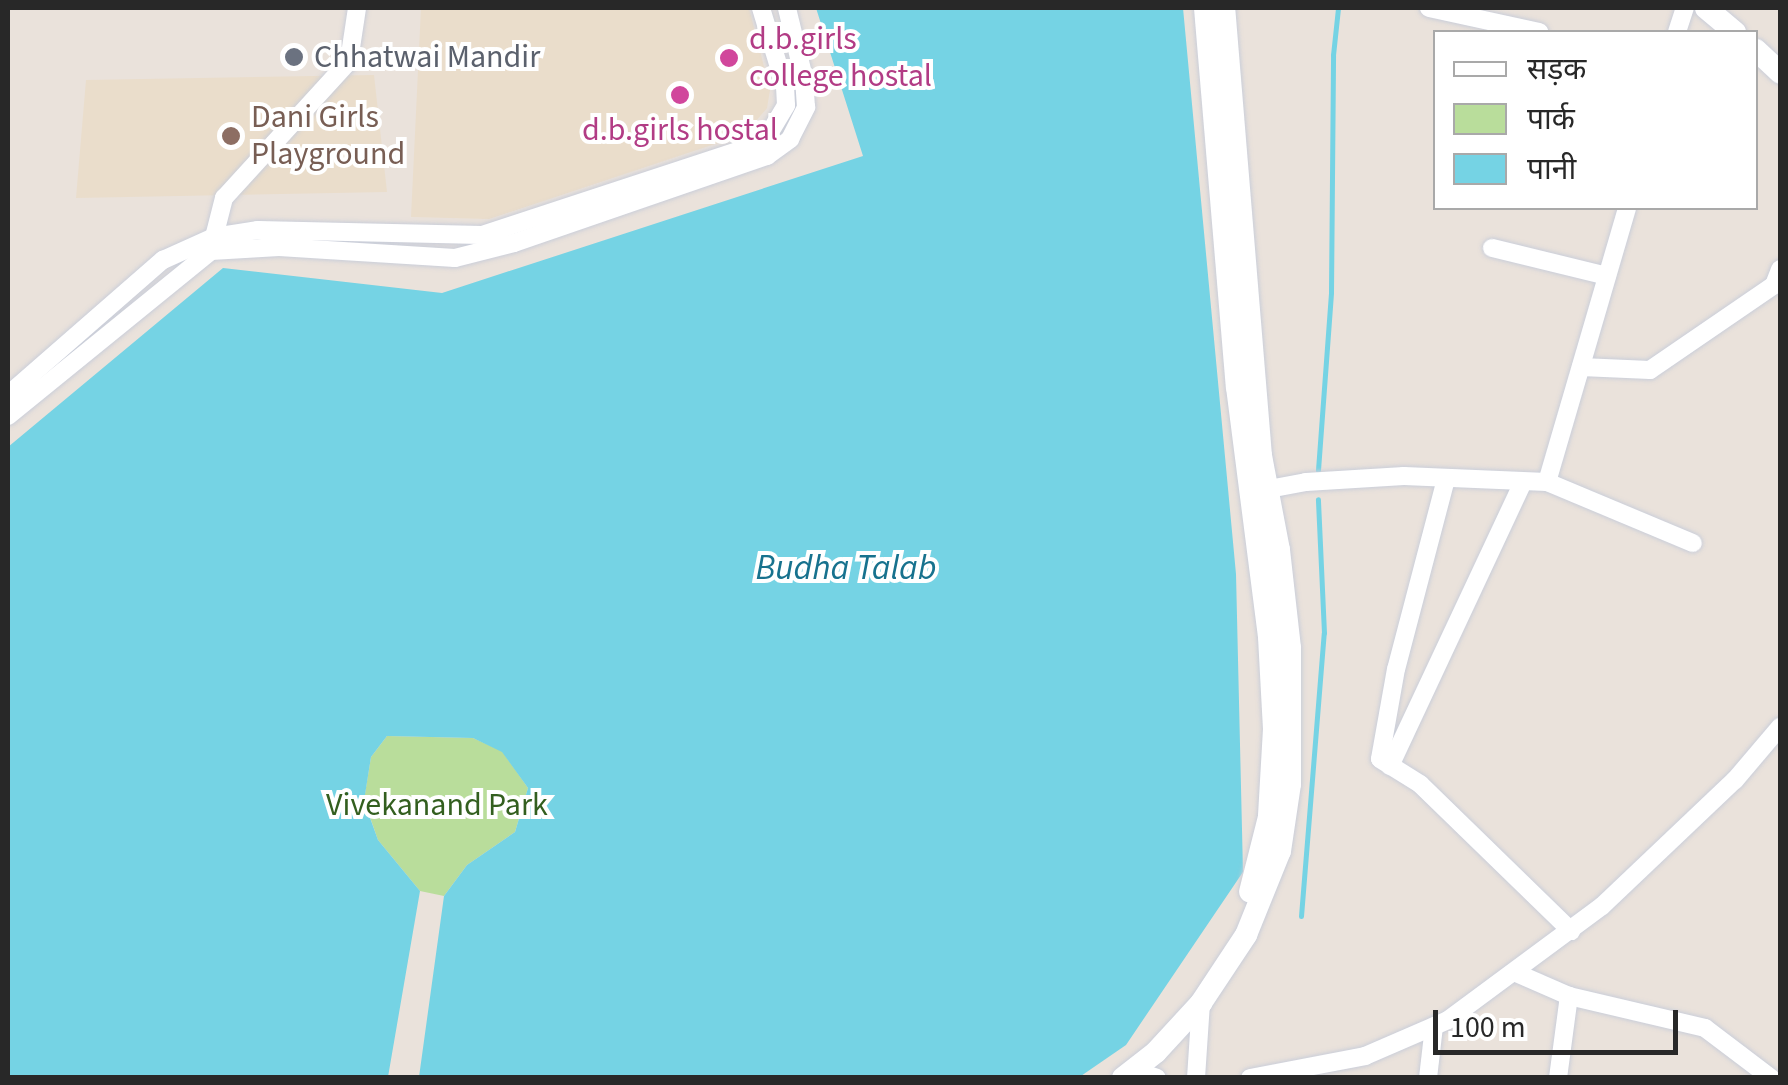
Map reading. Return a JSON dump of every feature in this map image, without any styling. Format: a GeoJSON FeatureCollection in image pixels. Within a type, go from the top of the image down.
{"type":"FeatureCollection","features":[{"type":"Feature","properties":{"kind":"street"},"geometry":{"type":"LineString","coordinates":[[8,416],[212,244],[224,198],[349,61],[358,8]]}},
{"type":"Feature","properties":{"kind":"street"},"geometry":{"type":"LineString","coordinates":[[8,396],[163,260],[258,230],[482,236],[752,146],[767,136],[786,105],[785,86],[761,8]]}},
{"type":"Feature","properties":{"kind":"street"},"geometry":{"type":"LineString","coordinates":[[212,244],[455,258],[514,243],[767,156],[790,139],[806,107],[802,64],[787,8]]}},
{"type":"Feature","properties":{"kind":"street"},"geometry":{"type":"LineString","coordinates":[[1196,1078],[1205,995],[1257,872],[1268,817],[1274,730],[1257,492],[1204,8]]}},
{"type":"Feature","properties":{"kind":"street"},"geometry":{"type":"LineString","coordinates":[[1224,8],[1257,492]]}},
{"type":"Feature","properties":{"kind":"street"},"geometry":{"type":"LineString","coordinates":[[1429,8],[1530,30]]}},
{"type":"Feature","properties":{"kind":"street"},"geometry":{"type":"LineString","coordinates":[[1706,8],[1733,30]]}},
{"type":"Feature","properties":{"kind":"street"},"geometry":{"type":"LineString","coordinates":[[1758,52],[1780,72]]}},
{"type":"Feature","properties":{"kind":"street"},"geometry":{"type":"LineString","coordinates":[[1547,482],[1626,210]]}},
{"type":"Feature","properties":{"kind":"street"},"geometry":{"type":"LineString","coordinates":[[1492,248],[1607,276]]}},
{"type":"Feature","properties":{"kind":"street"},"geometry":{"type":"LineString","coordinates":[[1582,367],[1650,370],[1774,285],[1780,269]]}},
{"type":"Feature","properties":{"kind":"street"},"geometry":{"type":"LineString","coordinates":[[1257,492],[1326,481],[1404,476],[1522,484],[1547,482],[1693,543]]}},
{"type":"Feature","properties":{"kind":"street"},"geometry":{"type":"LineString","coordinates":[[1446,479],[1396,669],[1380,760],[1420,784],[1571,931]]}},
{"type":"Feature","properties":{"kind":"street"},"geometry":{"type":"LineString","coordinates":[[1390,766],[1522,484]]}},
{"type":"Feature","properties":{"kind":"street"},"geometry":{"type":"LineString","coordinates":[[1250,1078],[1365,1056],[1434,1026],[1571,931],[1735,780],[1780,726]]}},
{"type":"Feature","properties":{"kind":"street"},"geometry":{"type":"LineString","coordinates":[[1514,972],[1569,996],[1705,1028],[1771,1078]]}},
{"type":"Feature","properties":{"kind":"street"},"geometry":{"type":"LineString","coordinates":[[1128,1074],[1156,1052],[1205,995]]}},
{"type":"Feature","properties":{"kind":"street"},"geometry":{"type":"LineString","coordinates":[[1558,1078],[1569,996]]}},
{"type":"Feature","properties":{"kind":"street"},"geometry":{"type":"LineString","coordinates":[[1428,1078],[1434,1026]]}},
{"type":"Feature","properties":{"kind":"street"},"geometry":{"type":"LineString","coordinates":[[1128,1074],[1158,1078]]}},
{"type":"Feature","properties":{"kind":"shaded area"},"geometry":{"type":"Polygon","coordinates":[[[421,8],[749,8],[770,90],[767,108],[745,134],[489,219],[411,217],[421,8]]]}},
{"type":"Feature","properties":{"kind":"shaded area","name":"Dani Girls Playground"},"geometry":{"type":"Polygon","coordinates":[[[374,75],[387,192],[76,198],[86,80],[374,75]]]}},
{"type":"Feature","properties":{"kind":"green space","name":"Vivekanand Park"},"geometry":{"type":"Polygon","coordinates":[[[387,736],[473,738],[502,751],[528,788],[515,832],[467,865],[444,896],[420,891],[378,840],[364,800],[371,757],[387,736]]]}},
{"type":"Feature","properties":{"kind":"water","name":"Budha Talab"},"geometry":{"type":"Polygon","coordinates":[[[816,8],[1183,8],[1236,574],[1243,872],[1126,1045],[1078,1078],[419,1077],[444,896],[467,865],[515,832],[528,788],[502,752],[473,738],[387,736],[371,757],[364,801],[378,840],[420,891],[388,1077],[8,1077],[8,447],[223,268],[442,293],[863,156],[816,8]]]}},
{"type":"Feature","properties":{"kind":"waterway"},"geometry":{"type":"LineString","coordinates":[[1318,470],[1331,292],[1333,55],[1338,8]]}},
{"type":"Feature","properties":{"kind":"waterway"},"geometry":{"type":"LineString","coordinates":[[1301,916],[1324,633],[1318,499]]}},
{"type":"Feature","properties":{"kind":"place","name":"Chhatwai Mandir"},"geometry":{"type":"Point","coordinates":[294,57]}},
{"type":"Feature","properties":{"kind":"place","name":"d.b.girls college hostal"},"geometry":{"type":"Point","coordinates":[729,58]}},
{"type":"Feature","properties":{"kind":"place","name":"d.b.girls hostal"},"geometry":{"type":"Point","coordinates":[680,95]}},
{"type":"Feature","properties":{"kind":"place","name":"Dani Girls Playground"},"geometry":{"type":"Point","coordinates":[231,136]}}]}
